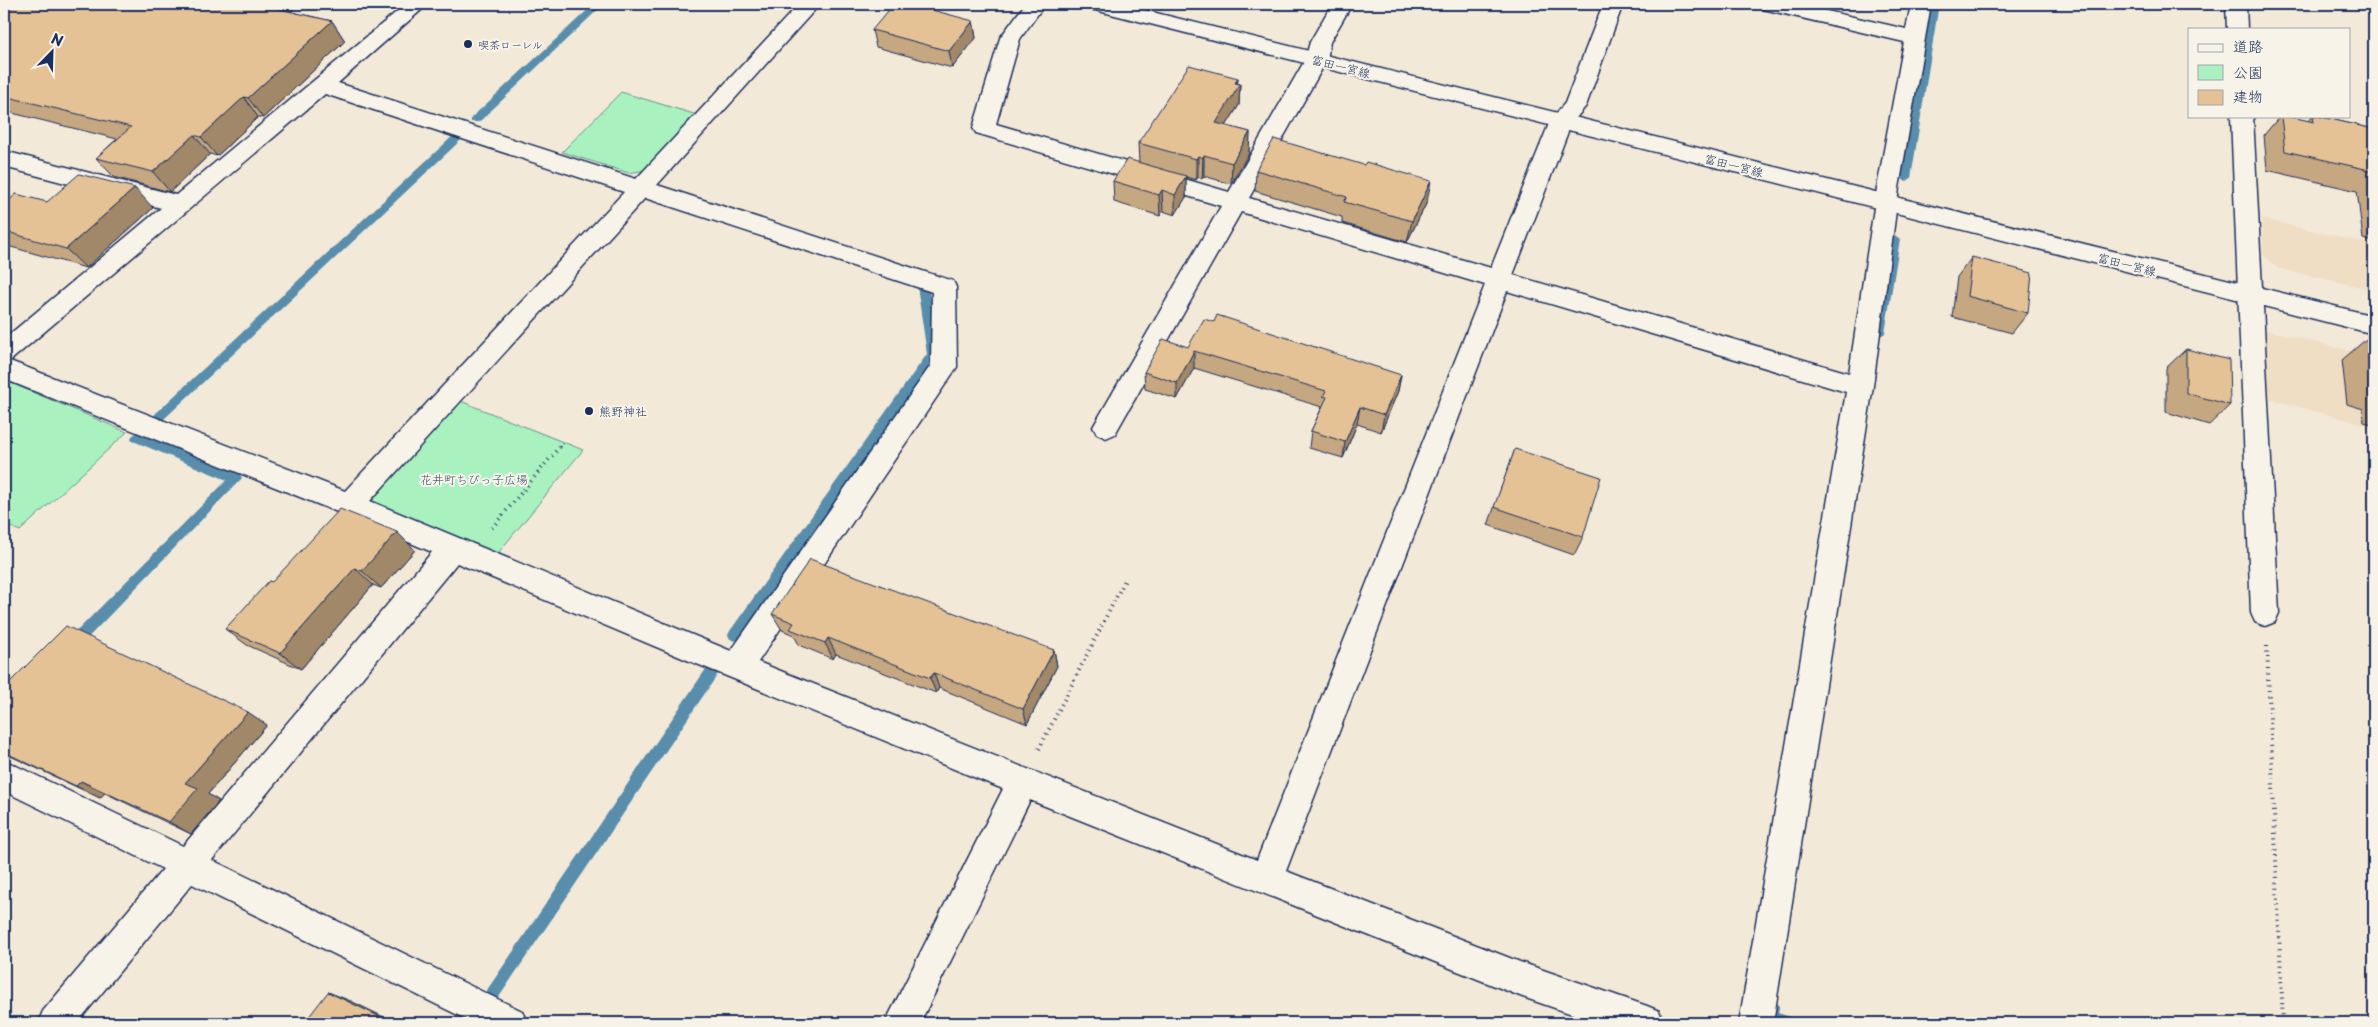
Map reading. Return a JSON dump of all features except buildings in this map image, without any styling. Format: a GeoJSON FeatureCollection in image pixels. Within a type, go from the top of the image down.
{"type":"FeatureCollection","features":[{"type":"Feature","properties":{"kind":"street"},"geometry":{"type":"LineString","coordinates":[[4,353],[178,204],[418,4]]}},
{"type":"Feature","properties":{"kind":"street"},"geometry":{"type":"LineString","coordinates":[[350,505],[810,4]]}},
{"type":"Feature","properties":{"kind":"street"},"geometry":{"type":"LineString","coordinates":[[1035,4],[1010,38],[984,128],[1860,386]]}},
{"type":"Feature","properties":{"kind":"street","name":"富田一宮線"},"geometry":{"type":"LineString","coordinates":[[1095,4],[2251,296],[2374,325]]}},
{"type":"Feature","properties":{"kind":"street"},"geometry":{"type":"LineString","coordinates":[[1106,427],[1316,60],[1320,42],[1342,4]]}},
{"type":"Feature","properties":{"kind":"street"},"geometry":{"type":"LineString","coordinates":[[1266,880],[1561,121],[1575,106],[1613,4]]}},
{"type":"Feature","properties":{"kind":"street"},"geometry":{"type":"LineString","coordinates":[[1770,4],[1915,38]]}},
{"type":"Feature","properties":{"kind":"street"},"geometry":{"type":"LineString","coordinates":[[1756,1023],[1860,386],[1886,203],[1921,4]]}},
{"type":"Feature","properties":{"kind":"street"},"geometry":{"type":"LineString","coordinates":[[2236,4],[2237,28]]}},
{"type":"Feature","properties":{"kind":"street"},"geometry":{"type":"LineString","coordinates":[[321,85],[944,287],[944,367],[737,667]]}},
{"type":"Feature","properties":{"kind":"street"},"geometry":{"type":"LineString","coordinates":[[2242,118],[2265,613]]}},
{"type":"Feature","properties":{"kind":"street"},"geometry":{"type":"LineString","coordinates":[[4,159],[178,204]]}},
{"type":"Feature","properties":{"kind":"street"},"geometry":{"type":"LineString","coordinates":[[4,368],[350,505],[737,667],[1266,880],[1520,979],[1647,1023]]}},
{"type":"Feature","properties":{"kind":"street"},"geometry":{"type":"LineString","coordinates":[[55,1023],[189,864],[460,551]]}},
{"type":"Feature","properties":{"kind":"street"},"geometry":{"type":"LineString","coordinates":[[4,775],[189,864],[510,1023]]}},
{"type":"Feature","properties":{"kind":"street"},"geometry":{"type":"LineString","coordinates":[[902,1023],[1023,781]]}},
{"type":"Feature","properties":{"kind":"path"},"geometry":{"type":"LineString","coordinates":[[460,551],[563,442]]}},
{"type":"Feature","properties":{"kind":"path"},"geometry":{"type":"LineString","coordinates":[[1023,781],[1126,578]]}},
{"type":"Feature","properties":{"kind":"path"},"geometry":{"type":"LineString","coordinates":[[2265,613],[2283,1023]]}},
{"type":"Feature","properties":{"kind":"shaded area"},"geometry":{"type":"Polygon","coordinates":[[[2262,219],[2374,245],[2374,290],[2277,268],[2263,254],[2262,219]]]}},
{"type":"Feature","properties":{"kind":"shaded area"},"geometry":{"type":"Polygon","coordinates":[[[2262,329],[2374,357],[2374,427],[2266,398],[2262,329]]]}},
{"type":"Feature","properties":{"kind":"green space"},"geometry":{"type":"Polygon","coordinates":[[[621,92],[697,115],[645,170],[629,173],[562,152],[621,92]]]}},
{"type":"Feature","properties":{"kind":"green space"},"geometry":{"type":"Polygon","coordinates":[[[4,380],[127,432],[20,531],[4,524],[4,380]]]}},
{"type":"Feature","properties":{"kind":"green space","name":"花井町ちびっ子広場"},"geometry":{"type":"Polygon","coordinates":[[[458,400],[583,450],[493,559],[363,502],[458,400]]]}},
{"type":"Feature","properties":{"kind":"waterway"},"geometry":{"type":"LineString","coordinates":[[475,120],[599,4]]}},
{"type":"Feature","properties":{"kind":"waterway"},"geometry":{"type":"LineString","coordinates":[[1906,178],[1934,4]]}},
{"type":"Feature","properties":{"kind":"waterway"},"geometry":{"type":"LineString","coordinates":[[160,416],[460,135],[471,138]]}},
{"type":"Feature","properties":{"kind":"waterway"},"geometry":{"type":"LineString","coordinates":[[1879,333],[1895,239]]}},
{"type":"Feature","properties":{"kind":"waterway"},"geometry":{"type":"LineString","coordinates":[[735,635],[933,355],[922,283],[912,280]]}},
{"type":"Feature","properties":{"kind":"waterway"},"geometry":{"type":"LineString","coordinates":[[71,646],[236,478],[137,438]]}},
{"type":"Feature","properties":{"kind":"waterway"},"geometry":{"type":"LineString","coordinates":[[494,992],[711,673]]}},
{"type":"Feature","properties":{"kind":"waterway"},"geometry":{"type":"LineString","coordinates":[[1771,1007],[1769,1018],[1784,1023]]}},
{"type":"Feature","properties":{"kind":"place","name":"喫茶ローレル"},"geometry":{"type":"Point","coordinates":[468,44]}},
{"type":"Feature","properties":{"kind":"place","name":"熊野神社"},"geometry":{"type":"Point","coordinates":[589,411]}}]}
